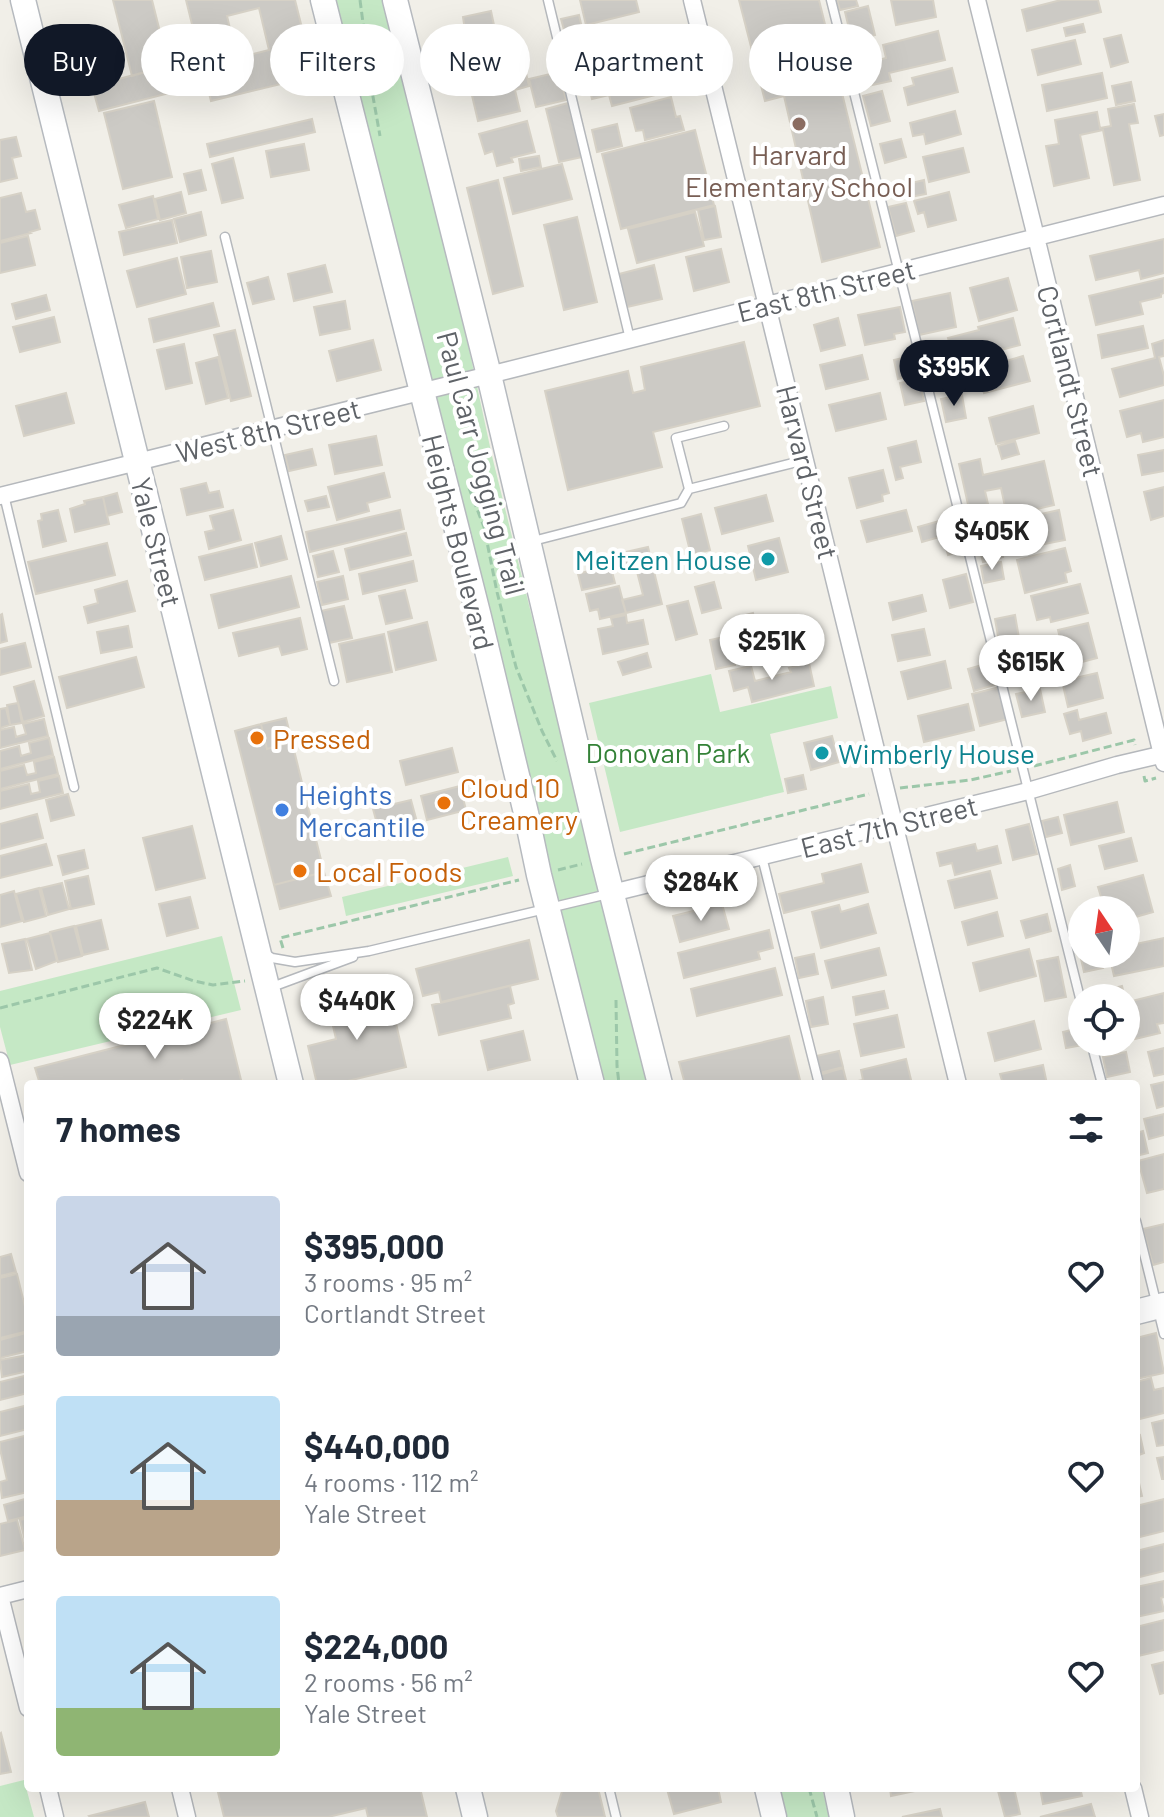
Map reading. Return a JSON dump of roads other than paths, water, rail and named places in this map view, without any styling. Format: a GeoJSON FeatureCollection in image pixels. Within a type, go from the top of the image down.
{"type":"FeatureCollection","features":[{"type":"Feature","properties":{"kind":"main road","name":"Yale Street"},"geometry":{"type":"LineString","coordinates":[[23,0],[258,949],[258,984],[290,1080]]}},
{"type":"Feature","properties":{"kind":"main road","name":"Heights Boulevard"},"geometry":{"type":"LineString","coordinates":[[323,0],[479,617],[591,1080]]}},
{"type":"Feature","properties":{"kind":"main road"},"geometry":{"type":"LineString","coordinates":[[395,0],[659,1080]]}},
{"type":"Feature","properties":{"kind":"main road"},"geometry":{"type":"LineString","coordinates":[[469,1792],[475,1817]]}},
{"type":"Feature","properties":{"kind":"main road"},"geometry":{"type":"LineString","coordinates":[[768,1792],[774,1817]]}},
{"type":"Feature","properties":{"kind":"main road"},"geometry":{"type":"LineString","coordinates":[[837,1792],[842,1817]]}},
{"type":"Feature","properties":{"kind":"street","name":"Harvard Street"},"geometry":{"type":"LineString","coordinates":[[692,0],[957,1080]]}},
{"type":"Feature","properties":{"kind":"street","name":"Cortlandt Street"},"geometry":{"type":"LineString","coordinates":[[977,0],[1163,757]]}},
{"type":"Feature","properties":{"kind":"street","name":"East 8th Street"},"geometry":{"type":"LineString","coordinates":[[489,375],[1164,205]]}},
{"type":"Feature","properties":{"kind":"street","name":"West 8th Street"},"geometry":{"type":"LineString","coordinates":[[2,495],[489,375]]}},
{"type":"Feature","properties":{"kind":"street","name":"East 7th Street"},"geometry":{"type":"LineString","coordinates":[[612,893],[1028,791],[1117,765],[1163,757]]}},
{"type":"Feature","properties":{"kind":"street"},"geometry":{"type":"LineString","coordinates":[[0,1061],[24,1157]]}},
{"type":"Feature","properties":{"kind":"street"},"geometry":{"type":"LineString","coordinates":[[24,1590],[0,1596],[24,1692]]}},
{"type":"Feature","properties":{"kind":"street"},"geometry":{"type":"LineString","coordinates":[[49,1792],[55,1817]]}},
{"type":"Feature","properties":{"kind":"street"},"geometry":{"type":"LineString","coordinates":[[181,1792],[187,1817]]}},
{"type":"Feature","properties":{"kind":"street"},"geometry":{"type":"LineString","coordinates":[[1134,1792],[1140,1817]]}},
{"type":"Feature","properties":{"kind":"lane"},"geometry":{"type":"LineString","coordinates":[[548,0],[630,340]]}},
{"type":"Feature","properties":{"kind":"lane"},"geometry":{"type":"LineString","coordinates":[[831,0],[1076,984]]}},
{"type":"Feature","properties":{"kind":"lane"},"geometry":{"type":"LineString","coordinates":[[225,237],[334,681]]}},
{"type":"Feature","properties":{"kind":"lane"},"geometry":{"type":"LineString","coordinates":[[528,542],[681,503],[689,489],[676,438],[724,426]]}},
{"type":"Feature","properties":{"kind":"lane"},"geometry":{"type":"LineString","coordinates":[[689,489],[805,460]]}},
{"type":"Feature","properties":{"kind":"lane"},"geometry":{"type":"LineString","coordinates":[[2,495],[74,787]]}},
{"type":"Feature","properties":{"kind":"lane"},"geometry":{"type":"LineString","coordinates":[[762,857],[818,1080]]}},
{"type":"Feature","properties":{"kind":"lane"},"geometry":{"type":"LineString","coordinates":[[258,984],[369,951],[612,893]]}},
{"type":"Feature","properties":{"kind":"lane"},"geometry":{"type":"LineString","coordinates":[[258,949],[272,958],[295,962],[369,951]]}},
{"type":"Feature","properties":{"kind":"lane"},"geometry":{"type":"LineString","coordinates":[[1095,1056],[1101,1080]]}},
{"type":"Feature","properties":{"kind":"lane"},"geometry":{"type":"LineString","coordinates":[[1140,1243],[1152,1308],[1164,1334]]}},
{"type":"Feature","properties":{"kind":"lane"},"geometry":{"type":"LineString","coordinates":[[610,1792],[616,1817]]}},
{"type":"Feature","properties":{"kind":"place","name":"Harvard Elementary School"},"geometry":{"type":"Point","coordinates":[799,124]}},
{"type":"Feature","properties":{"kind":"place","name":"Meitzen House"},"geometry":{"type":"Point","coordinates":[768,559]}},
{"type":"Feature","properties":{"kind":"place","name":"Pressed"},"geometry":{"type":"Point","coordinates":[257,738]}},
{"type":"Feature","properties":{"kind":"place","name":"Wimberly House"},"geometry":{"type":"Point","coordinates":[822,753]}},
{"type":"Feature","properties":{"kind":"place","name":"Cloud 10 Creamery"},"geometry":{"type":"Point","coordinates":[444,803]}},
{"type":"Feature","properties":{"kind":"place","name":"Heights Mercantile"},"geometry":{"type":"Point","coordinates":[282,810]}},
{"type":"Feature","properties":{"kind":"place","name":"Local Foods"},"geometry":{"type":"Point","coordinates":[300,871]}},
{"type":"Feature","properties":{"kind":"park label","name":"Donovan Park"},"geometry":{"type":"Point","coordinates":[668,752]}}]}
